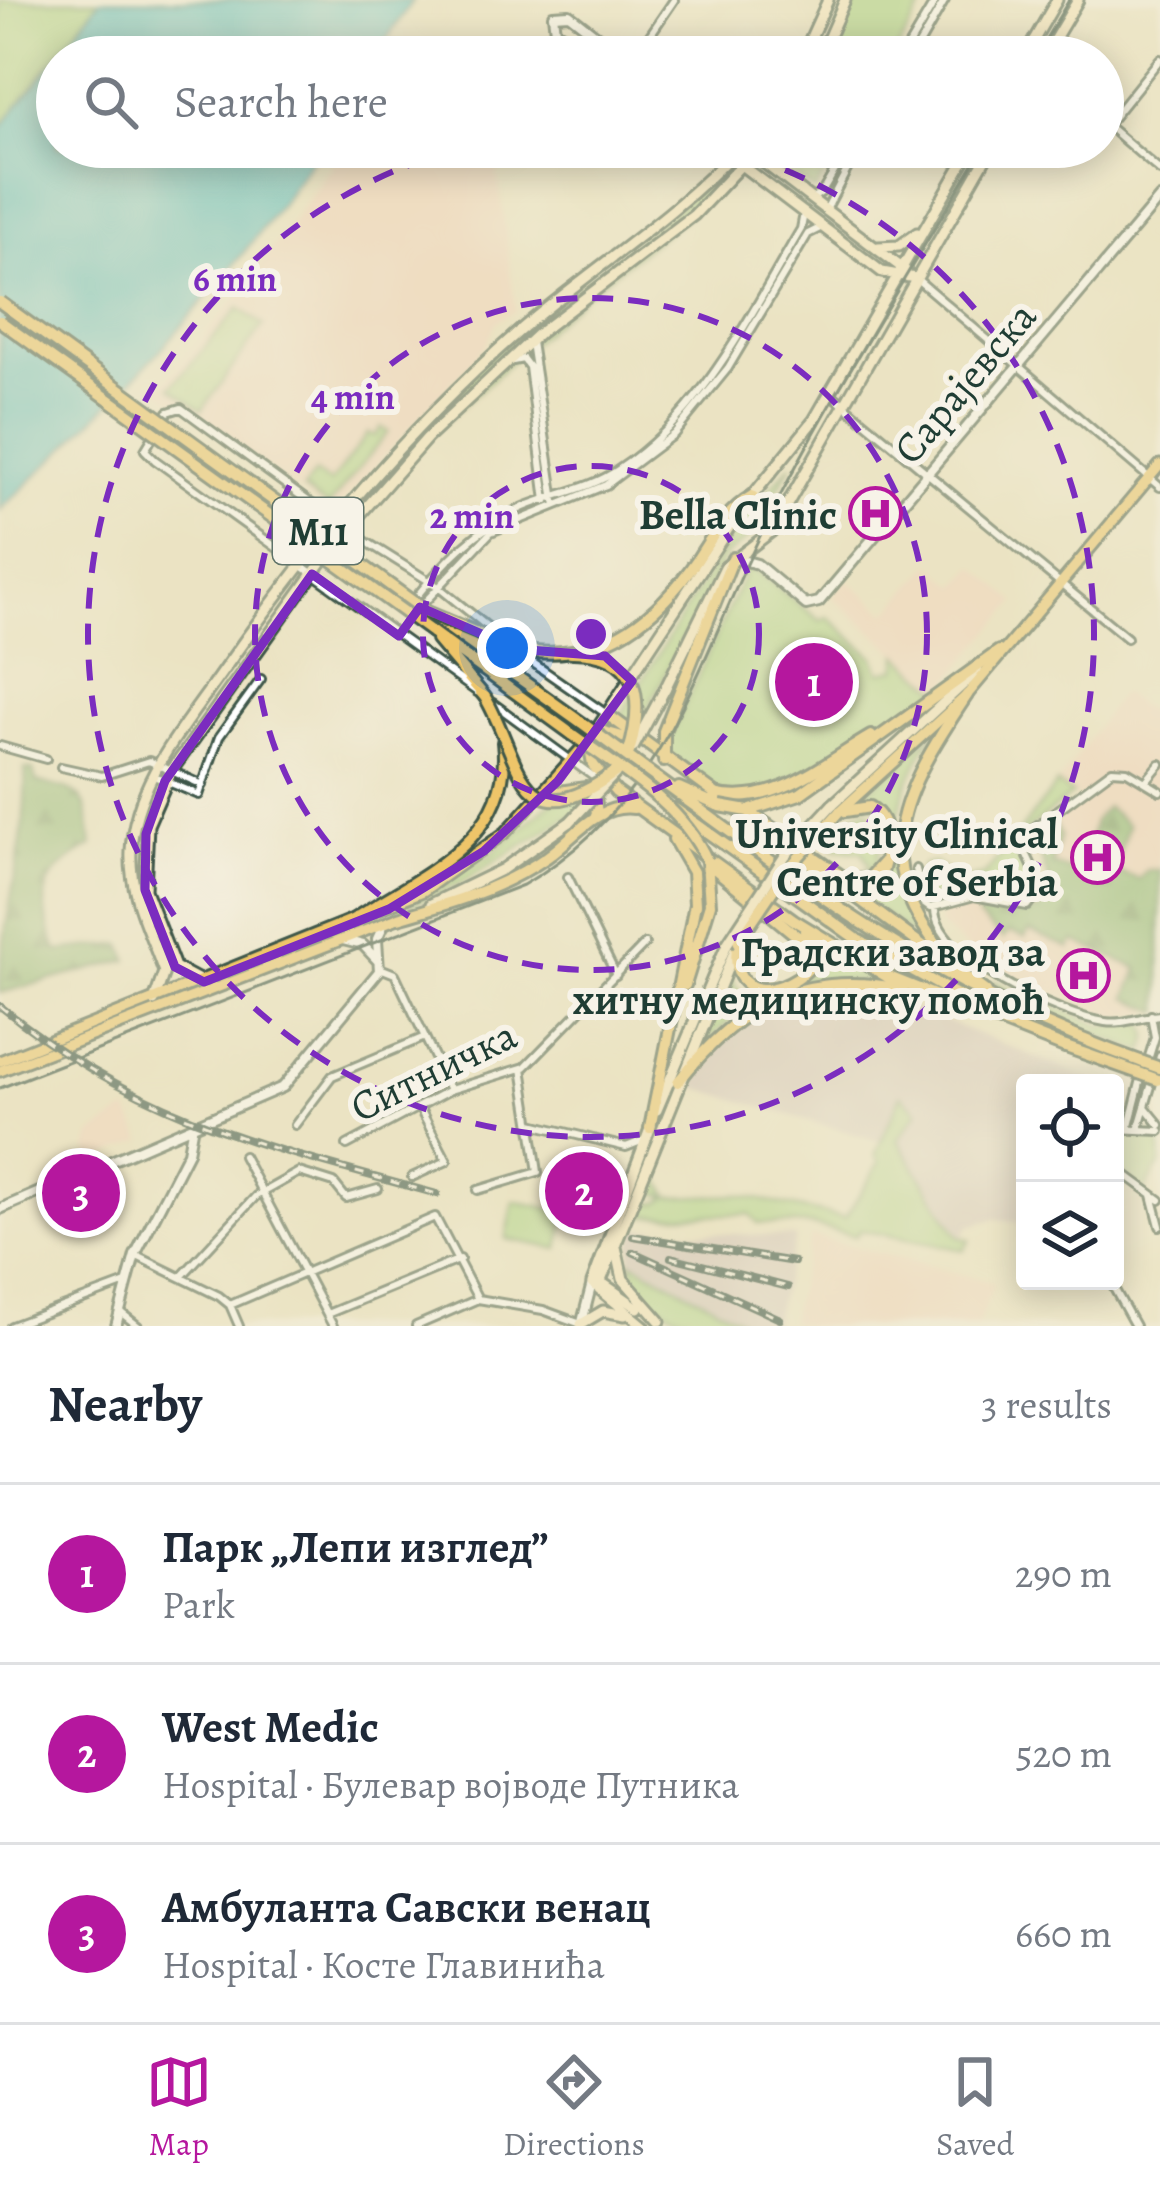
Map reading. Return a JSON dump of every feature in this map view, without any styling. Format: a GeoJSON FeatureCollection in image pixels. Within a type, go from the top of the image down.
{"type":"FeatureCollection","features":[{"type":"Feature","properties":{"kind":"highway","name":"M11"},"geometry":{"type":"LineString","coordinates":[[0,302],[745,842],[813,901],[945,992],[1065,1047],[1141,1067]]}},
{"type":"Feature","properties":{"kind":"highway","name":"M11"},"geometry":{"type":"LineString","coordinates":[[0,321],[735,852],[897,950],[1007,1008],[1159,1076]]}},
{"type":"Feature","properties":{"kind":"highway"},"geometry":{"type":"LineString","coordinates":[[571,652],[639,626],[681,583],[730,514],[752,496]]}},
{"type":"Feature","properties":{"kind":"highway"},"geometry":{"type":"LineString","coordinates":[[664,761],[664,730],[730,578],[733,558]]}},
{"type":"Feature","properties":{"kind":"highway"},"geometry":{"type":"LineString","coordinates":[[427,612],[516,650],[610,658],[633,682],[639,716],[634,748]]}},
{"type":"Feature","properties":{"kind":"highway"},"geometry":{"type":"LineString","coordinates":[[432,632],[479,688],[518,776],[548,797],[579,795],[618,770]]}},
{"type":"Feature","properties":{"kind":"highway"},"geometry":{"type":"LineString","coordinates":[[748,811],[800,794],[999,651]]}},
{"type":"Feature","properties":{"kind":"highway"},"geometry":{"type":"LineString","coordinates":[[966,977],[915,912],[903,882],[898,840],[918,769],[967,695]]}},
{"type":"Feature","properties":{"kind":"highway"},"geometry":{"type":"LineString","coordinates":[[707,792],[750,799],[770,794],[910,714]]}},
{"type":"Feature","properties":{"kind":"highway"},"geometry":{"type":"LineString","coordinates":[[608,715],[634,748]]}},
{"type":"Feature","properties":{"kind":"highway"},"geometry":{"type":"LineString","coordinates":[[733,943],[735,971],[746,985],[777,987],[799,976],[808,951],[793,926],[616,792],[593,765],[589,740],[609,731],[664,761],[1007,1008]]}},
{"type":"Feature","properties":{"kind":"highway"},"geometry":{"type":"LineString","coordinates":[[341,934],[474,836],[492,812],[504,774],[503,742]]}},
{"type":"Feature","properties":{"kind":"highway"},"geometry":{"type":"LineString","coordinates":[[654,776],[720,806],[748,811],[834,871],[863,882],[883,862]]}},
{"type":"Feature","properties":{"kind":"highway"},"geometry":{"type":"LineString","coordinates":[[644,786],[694,837],[730,887],[886,976],[1065,1047]]}},
{"type":"Feature","properties":{"kind":"highway"},"geometry":{"type":"LineString","coordinates":[[546,794],[586,788],[597,801],[597,815]]}},
{"type":"Feature","properties":{"kind":"highway"},"geometry":{"type":"LineString","coordinates":[[835,808],[860,806],[878,812],[886,830],[881,878],[867,891],[838,887]]}},
{"type":"Feature","properties":{"kind":"highway"},"geometry":{"type":"LineString","coordinates":[[398,918],[506,881],[597,815],[614,807],[637,808]]}},
{"type":"Feature","properties":{"kind":"highway"},"geometry":{"type":"LineString","coordinates":[[647,1133],[696,890],[690,862],[669,831]]}},
{"type":"Feature","properties":{"kind":"highway"},"geometry":{"type":"LineString","coordinates":[[670,1028],[712,894],[707,861]]}},
{"type":"Feature","properties":{"kind":"highway"},"geometry":{"type":"LineString","coordinates":[[678,1082],[727,1027],[785,994],[852,984],[931,995]]}},
{"type":"Feature","properties":{"kind":"main road"},"geometry":{"type":"LineString","coordinates":[[812,36],[828,0]]}},
{"type":"Feature","properties":{"kind":"main road"},"geometry":{"type":"LineString","coordinates":[[829,36],[845,0]]}},
{"type":"Feature","properties":{"kind":"main road"},"geometry":{"type":"LineString","coordinates":[[1037,36],[1058,0]]}},
{"type":"Feature","properties":{"kind":"main road"},"geometry":{"type":"LineString","coordinates":[[1057,36],[1078,0]]}},
{"type":"Feature","properties":{"kind":"main road"},"geometry":{"type":"LineString","coordinates":[[154,1000],[164,972],[137,904],[131,852],[138,811],[156,770],[298,565],[420,423],[491,356],[684,205],[719,168]]}},
{"type":"Feature","properties":{"kind":"main road"},"geometry":{"type":"LineString","coordinates":[[204,982],[175,967],[145,890],[146,834],[172,770],[312,574],[431,434],[530,340],[694,215],[740,168]]}},
{"type":"Feature","properties":{"kind":"main road"},"geometry":{"type":"LineString","coordinates":[[745,168],[824,228],[898,273],[915,278]]}},
{"type":"Feature","properties":{"kind":"main road"},"geometry":{"type":"LineString","coordinates":[[772,168],[869,243],[898,273]]}},
{"type":"Feature","properties":{"kind":"main road"},"geometry":{"type":"LineString","coordinates":[[0,1071],[341,934],[448,876],[546,794],[608,715],[752,496],[792,452],[959,168]]}},
{"type":"Feature","properties":{"kind":"main road"},"geometry":{"type":"LineString","coordinates":[[0,1061],[204,982],[398,918],[492,874],[570,822],[634,748],[707,600],[733,558],[766,540],[980,168]]}},
{"type":"Feature","properties":{"kind":"main road"},"geometry":{"type":"LineString","coordinates":[[869,243],[898,246],[929,220]]}},
{"type":"Feature","properties":{"kind":"main road"},"geometry":{"type":"LineString","coordinates":[[835,808],[967,695],[1160,465]]}},
{"type":"Feature","properties":{"kind":"main road"},"geometry":{"type":"LineString","coordinates":[[596,1282],[647,1133],[733,943],[835,808],[1010,642]]}},
{"type":"Feature","properties":{"kind":"main road"},"geometry":{"type":"LineString","coordinates":[[596,1282],[733,943]]}},
{"type":"Feature","properties":{"kind":"main road"},"geometry":{"type":"LineString","coordinates":[[616,1241],[620,1274],[663,1323]]}},
{"type":"Feature","properties":{"kind":"main road"},"geometry":{"type":"LineString","coordinates":[[596,1282],[663,1323]]}},
{"type":"Feature","properties":{"kind":"main road"},"geometry":{"type":"LineString","coordinates":[[596,1282],[641,1324]]}},
{"type":"Feature","properties":{"kind":"main road"},"geometry":{"type":"LineString","coordinates":[[581,1325],[603,1311],[641,1324]]}},
{"type":"Feature","properties":{"kind":"street"},"geometry":{"type":"LineString","coordinates":[[649,36],[674,0]]}},
{"type":"Feature","properties":{"kind":"street"},"geometry":{"type":"LineString","coordinates":[[914,36],[935,0]]}},
{"type":"Feature","properties":{"kind":"street"},"geometry":{"type":"LineString","coordinates":[[924,36],[945,0]]}},
{"type":"Feature","properties":{"kind":"street"},"geometry":{"type":"LineString","coordinates":[[564,36],[555,31],[554,15],[569,14],[597,36]]}},
{"type":"Feature","properties":{"kind":"street"},"geometry":{"type":"LineString","coordinates":[[1124,101],[1160,59]]}},
{"type":"Feature","properties":{"kind":"street"},"geometry":{"type":"LineString","coordinates":[[1124,140],[1160,171]]}},
{"type":"Feature","properties":{"kind":"street"},"geometry":{"type":"LineString","coordinates":[[811,199],[822,193],[837,168]]}},
{"type":"Feature","properties":{"kind":"street"},"geometry":{"type":"LineString","coordinates":[[826,210],[848,168]]}},
{"type":"Feature","properties":{"kind":"street","name":"Сарајевска"},"geometry":{"type":"LineString","coordinates":[[733,558],[757,564],[802,602],[815,605],[1160,198]]}},
{"type":"Feature","properties":{"kind":"street"},"geometry":{"type":"LineString","coordinates":[[392,631],[434,583],[491,532],[618,470],[693,403],[801,230],[804,212]]}},
{"type":"Feature","properties":{"kind":"street"},"geometry":{"type":"LineString","coordinates":[[550,502],[620,477],[689,419],[728,368],[808,234],[824,228]]}},
{"type":"Feature","properties":{"kind":"street"},"geometry":{"type":"LineString","coordinates":[[915,278],[1160,488]]}},
{"type":"Feature","properties":{"kind":"street"},"geometry":{"type":"LineString","coordinates":[[530,340],[550,502]]}},
{"type":"Feature","properties":{"kind":"street"},"geometry":{"type":"LineString","coordinates":[[504,364],[523,359],[529,368],[550,502]]}},
{"type":"Feature","properties":{"kind":"street"},"geometry":{"type":"LineString","coordinates":[[830,392],[1127,638]]}},
{"type":"Feature","properties":{"kind":"street"},"geometry":{"type":"LineString","coordinates":[[608,715],[517,653],[434,583],[346,530],[175,407],[147,441],[147,453],[189,485],[616,792]]}},
{"type":"Feature","properties":{"kind":"street"},"geometry":{"type":"LineString","coordinates":[[189,485],[190,470],[217,435]]}},
{"type":"Feature","properties":{"kind":"street"},"geometry":{"type":"LineString","coordinates":[[400,638],[434,583]]}},
{"type":"Feature","properties":{"kind":"street"},"geometry":{"type":"LineString","coordinates":[[61,767],[96,776],[142,760],[165,781],[199,795],[218,737],[261,679]]}},
{"type":"Feature","properties":{"kind":"street"},"geometry":{"type":"LineString","coordinates":[[2,747],[46,759]]}},
{"type":"Feature","properties":{"kind":"street"},"geometry":{"type":"LineString","coordinates":[[1147,781],[1160,764]]}},
{"type":"Feature","properties":{"kind":"street"},"geometry":{"type":"LineString","coordinates":[[156,770],[172,770],[205,785]]}},
{"type":"Feature","properties":{"kind":"street"},"geometry":{"type":"LineString","coordinates":[[916,869],[923,903],[935,907],[974,896],[1016,907],[1031,904],[1042,887],[1025,852],[1028,832],[1107,772],[1122,770],[1160,791]]}},
{"type":"Feature","properties":{"kind":"street"},"geometry":{"type":"LineString","coordinates":[[568,877],[616,975]]}},
{"type":"Feature","properties":{"kind":"street"},"geometry":{"type":"LineString","coordinates":[[935,907],[936,923],[949,941],[1004,981],[1100,1021],[1157,1015],[1154,1043],[1128,1130]]}},
{"type":"Feature","properties":{"kind":"street"},"geometry":{"type":"LineString","coordinates":[[0,1209],[192,1130],[289,1083],[380,965],[377,939],[385,923]]}},
{"type":"Feature","properties":{"kind":"street"},"geometry":{"type":"LineString","coordinates":[[341,934],[363,945],[395,974],[450,1090]]}},
{"type":"Feature","properties":{"kind":"street","name":"Ситничка"},"geometry":{"type":"LineString","coordinates":[[347,1145],[450,1090],[522,1068],[645,944]]}},
{"type":"Feature","properties":{"kind":"street"},"geometry":{"type":"LineString","coordinates":[[1154,1043],[1160,1035]]}},
{"type":"Feature","properties":{"kind":"street"},"geometry":{"type":"LineString","coordinates":[[295,1125],[332,1076],[424,1037]]}},
{"type":"Feature","properties":{"kind":"street"},"geometry":{"type":"LineString","coordinates":[[1138,1130],[1160,1056]]}},
{"type":"Feature","properties":{"kind":"street"},"geometry":{"type":"LineString","coordinates":[[478,1190],[538,1172],[522,1068]]}},
{"type":"Feature","properties":{"kind":"street"},"geometry":{"type":"LineString","coordinates":[[1124,1130],[1160,1128],[1144,1105]]}},
{"type":"Feature","properties":{"kind":"street"},"geometry":{"type":"LineString","coordinates":[[412,1177],[447,1161],[418,1106]]}},
{"type":"Feature","properties":{"kind":"street"},"geometry":{"type":"LineString","coordinates":[[532,1124],[626,1147],[647,1133]]}},
{"type":"Feature","properties":{"kind":"street"},"geometry":{"type":"LineString","coordinates":[[116,1326],[135,1255],[188,1152],[192,1130]]}},
{"type":"Feature","properties":{"kind":"street"},"geometry":{"type":"LineString","coordinates":[[626,1147],[634,1166]]}},
{"type":"Feature","properties":{"kind":"street"},"geometry":{"type":"LineString","coordinates":[[243,1156],[333,1326]]}},
{"type":"Feature","properties":{"kind":"street"},"geometry":{"type":"LineString","coordinates":[[182,1276],[263,1190],[299,1172],[334,1183],[349,1198],[378,1189]]}},
{"type":"Feature","properties":{"kind":"street"},"geometry":{"type":"LineString","coordinates":[[1124,1174],[1156,1198],[1160,1226]]}},
{"type":"Feature","properties":{"kind":"street"},"geometry":{"type":"LineString","coordinates":[[230,1305],[435,1217],[478,1299]]}},
{"type":"Feature","properties":{"kind":"street"},"geometry":{"type":"LineString","coordinates":[[135,1255],[230,1305],[239,1326]]}},
{"type":"Feature","properties":{"kind":"street"},"geometry":{"type":"LineString","coordinates":[[328,1314],[460,1259]]}},
{"type":"Feature","properties":{"kind":"street"},"geometry":{"type":"LineString","coordinates":[[416,1326],[478,1299],[543,1310],[581,1325],[596,1282]]}},
{"type":"Feature","properties":{"kind":"street"},"geometry":{"type":"LineString","coordinates":[[11,1326],[126,1283]]}},
{"type":"Feature","properties":{"kind":"street"},"geometry":{"type":"LineString","coordinates":[[1115,1290],[1135,1326]]}},
{"type":"Feature","properties":{"kind":"street"},"geometry":{"type":"LineString","coordinates":[[119,1311],[138,1326]]}},
{"type":"Feature","properties":{"kind":"highlighted area"},"geometry":{"type":"Polygon","coordinates":[[[312,574],[399,636],[420,607],[516,649],[605,656],[632,681],[558,781],[484,851],[389,909],[204,982],[175,967],[145,890],[146,834],[165,781],[312,574]]]}},
{"type":"Feature","properties":{"kind":"shaded area"},"geometry":{"type":"Polygon","coordinates":[[[330,168],[497,168],[516,311],[496,322],[487,344],[332,514],[158,390],[247,285],[330,168]]]}},
{"type":"Feature","properties":{"kind":"shaded area"},"geometry":{"type":"Polygon","coordinates":[[[931,564],[957,586],[975,566],[1017,602],[940,690],[832,597],[847,579],[888,613],[931,564]]]}},
{"type":"Feature","properties":{"kind":"shaded area","name":"University Clinical Centre of Serbia"},"geometry":{"type":"Polygon","coordinates":[[[1121,693],[1160,719],[1160,994],[1151,1013],[1111,1018],[980,960],[940,925],[940,916],[961,904],[1022,913],[1038,908],[1048,884],[1033,840],[1082,800],[1057,784],[1121,693]]]}},
{"type":"Feature","properties":{"kind":"shaded area"},"geometry":{"type":"Polygon","coordinates":[[[821,993],[903,1004],[1078,1074],[1016,1074],[1016,1222],[995,1219],[969,1226],[962,1238],[920,1174],[892,1145],[687,1085],[716,1047],[756,1016],[821,993]]]}},
{"type":"Feature","properties":{"kind":"shaded area"},"geometry":{"type":"Polygon","coordinates":[[[128,1110],[143,1141],[92,1161],[87,1149],[91,1135],[128,1110]]]}},
{"type":"Feature","properties":{"kind":"shaded area"},"geometry":{"type":"Polygon","coordinates":[[[633,1228],[796,1237],[772,1326],[752,1326],[630,1261],[633,1228]]]}},
{"type":"Feature","properties":{"kind":"shaded area"},"geometry":{"type":"Polygon","coordinates":[[[811,1236],[994,1283],[977,1326],[808,1326],[790,1321],[811,1236]]]}},
{"type":"Feature","properties":{"kind":"green space"},"geometry":{"type":"Polygon","coordinates":[[[0,0],[100,0],[72,36],[36,36],[36,82],[0,128],[0,0]]]}},
{"type":"Feature","properties":{"kind":"green space"},"geometry":{"type":"Polygon","coordinates":[[[857,0],[926,0],[905,36],[841,36],[857,0]]]}},
{"type":"Feature","properties":{"kind":"green space"},"geometry":{"type":"Polygon","coordinates":[[[783,168],[828,168],[815,191],[783,168]]]}},
{"type":"Feature","properties":{"kind":"green space"},"geometry":{"type":"Polygon","coordinates":[[[722,172],[723,188],[586,294],[427,438],[412,432],[491,356],[722,172]]]}},
{"type":"Feature","properties":{"kind":"green space"},"geometry":{"type":"Polygon","coordinates":[[[239,308],[263,325],[202,410],[171,387],[239,308]]]}},
{"type":"Feature","properties":{"kind":"green space"},"geometry":{"type":"Polygon","coordinates":[[[381,427],[388,432],[328,507],[303,489],[315,473],[330,483],[368,433],[375,436],[381,427]]]}},
{"type":"Feature","properties":{"kind":"green space"},"geometry":{"type":"Polygon","coordinates":[[[792,464],[752,535],[725,556],[635,734],[617,721],[740,521],[792,464]]]}},
{"type":"Feature","properties":{"kind":"green space"},"geometry":{"type":"Polygon","coordinates":[[[746,570],[755,570],[821,621],[828,617],[874,657],[880,672],[897,669],[899,655],[940,690],[812,768],[761,792],[733,795],[700,780],[665,748],[746,570]]]}},
{"type":"Feature","properties":{"kind":"green space"},"geometry":{"type":"Polygon","coordinates":[[[934,732],[907,786],[895,840],[902,893],[929,947],[856,895],[881,884],[888,820],[876,805],[855,802],[934,732]]]}},
{"type":"Feature","properties":{"kind":"green space"},"geometry":{"type":"Polygon","coordinates":[[[25,769],[33,770],[36,782],[75,793],[88,816],[92,846],[61,867],[47,888],[46,915],[57,951],[122,944],[128,960],[0,993],[4,936],[23,826],[25,769]]]}},
{"type":"Feature","properties":{"kind":"green space"},"geometry":{"type":"Polygon","coordinates":[[[1057,784],[1072,794],[1019,837],[1019,851],[1034,881],[1030,896],[975,890],[928,896],[919,873],[923,865],[935,863],[958,881],[985,875],[1057,784]]]}},
{"type":"Feature","properties":{"kind":"green space"},"geometry":{"type":"Polygon","coordinates":[[[560,795],[592,797],[594,810],[578,824],[568,817],[459,884],[382,917],[491,854],[560,795]]]}},
{"type":"Feature","properties":{"kind":"green space"},"geometry":{"type":"Polygon","coordinates":[[[1106,807],[1128,825],[1114,871],[1139,879],[1147,870],[1160,870],[1160,1012],[1127,998],[1138,968],[1074,941],[1070,948],[1029,931],[1025,938],[1009,932],[1003,939],[978,917],[979,906],[1022,915],[1040,910],[1050,884],[1035,840],[1053,823],[1060,836],[1052,865],[1081,873],[1094,821],[1106,807]]]}},
{"type":"Feature","properties":{"kind":"green space"},"geometry":{"type":"Polygon","coordinates":[[[866,810],[877,817],[882,833],[876,869],[856,877],[870,867],[863,852],[833,848],[836,843],[824,836],[845,817],[866,810]]]}},
{"type":"Feature","properties":{"kind":"green space"},"geometry":{"type":"Polygon","coordinates":[[[817,939],[891,982],[833,981],[784,991],[740,1014],[695,1052],[728,969],[736,987],[748,995],[771,993],[819,968],[823,954],[817,939]]]}},
{"type":"Feature","properties":{"kind":"green space"},"geometry":{"type":"Polygon","coordinates":[[[994,981],[1103,1026],[1145,1022],[1149,1036],[1144,1052],[1057,1020],[993,987],[994,981]]]}},
{"type":"Feature","properties":{"kind":"green space"},"geometry":{"type":"Polygon","coordinates":[[[901,1095],[918,1111],[898,1140],[959,1237],[970,1240],[964,1250],[860,1230],[856,1236],[811,1225],[758,1223],[750,1214],[635,1216],[641,1203],[659,1203],[668,1196],[649,1192],[656,1173],[670,1197],[739,1195],[845,1218],[880,1162],[875,1155],[901,1095]]]}},
{"type":"Feature","properties":{"kind":"green space"},"geometry":{"type":"Polygon","coordinates":[[[1124,1132],[1160,1134],[1160,1165],[1144,1192],[1124,1176],[1124,1132]]]}},
{"type":"Feature","properties":{"kind":"green space"},"geometry":{"type":"Polygon","coordinates":[[[514,1201],[567,1212],[559,1249],[506,1239],[514,1201]]]}},
{"type":"Feature","properties":{"kind":"green space"},"geometry":{"type":"Polygon","coordinates":[[[630,1261],[752,1326],[694,1320],[661,1306],[647,1295],[630,1261]]]}},
{"type":"Feature","properties":{"kind":"water"},"geometry":{"type":"Polygon","coordinates":[[[100,0],[413,0],[389,36],[73,36],[100,0]]]}},
{"type":"Feature","properties":{"kind":"water"},"geometry":{"type":"Polygon","coordinates":[[[36,84],[36,168],[306,168],[252,242],[175,334],[0,510],[0,128],[36,84]]]}},
{"type":"Feature","properties":{"kind":"tram line"},"geometry":{"type":"LineString","coordinates":[[1048,36],[1069,0]]}},
{"type":"Feature","properties":{"kind":"tram line"},"geometry":{"type":"LineString","coordinates":[[0,1088],[523,885],[574,849],[616,809],[678,716],[800,458],[971,168]]}},
{"type":"Feature","properties":{"kind":"railway"},"geometry":{"type":"LineString","coordinates":[[0,1006],[103,1077],[155,1103],[262,1144],[437,1194]]}},
{"type":"Feature","properties":{"kind":"railway"},"geometry":{"type":"LineString","coordinates":[[633,1236],[794,1262]]}},
{"type":"Feature","properties":{"kind":"railway"},"geometry":{"type":"LineString","coordinates":[[633,1252],[780,1319]]}},
{"type":"Feature","properties":{"kind":"railway"},"geometry":{"type":"LineString","coordinates":[[671,1257],[788,1287]]}},
{"type":"Feature","properties":{"kind":"place","name":"Bella Clinic"},"geometry":{"type":"Point","coordinates":[876,514]}},
{"type":"Feature","properties":{"kind":"place","name":"Парк „Лепи изглед”"},"geometry":{"type":"Point","coordinates":[814,682]}},
{"type":"Feature","properties":{"kind":"place","name":"University Clinical Centre of Serbia"},"geometry":{"type":"Point","coordinates":[1097,857]}},
{"type":"Feature","properties":{"kind":"place","name":"Градски завод за хитну медицинску помоћ"},"geometry":{"type":"Point","coordinates":[1084,975]}},
{"type":"Feature","properties":{"kind":"place","name":"West Medic"},"geometry":{"type":"Point","coordinates":[584,1191]}},
{"type":"Feature","properties":{"kind":"place","name":"Амбуланта Савски венац"},"geometry":{"type":"Point","coordinates":[81,1193]}}]}
